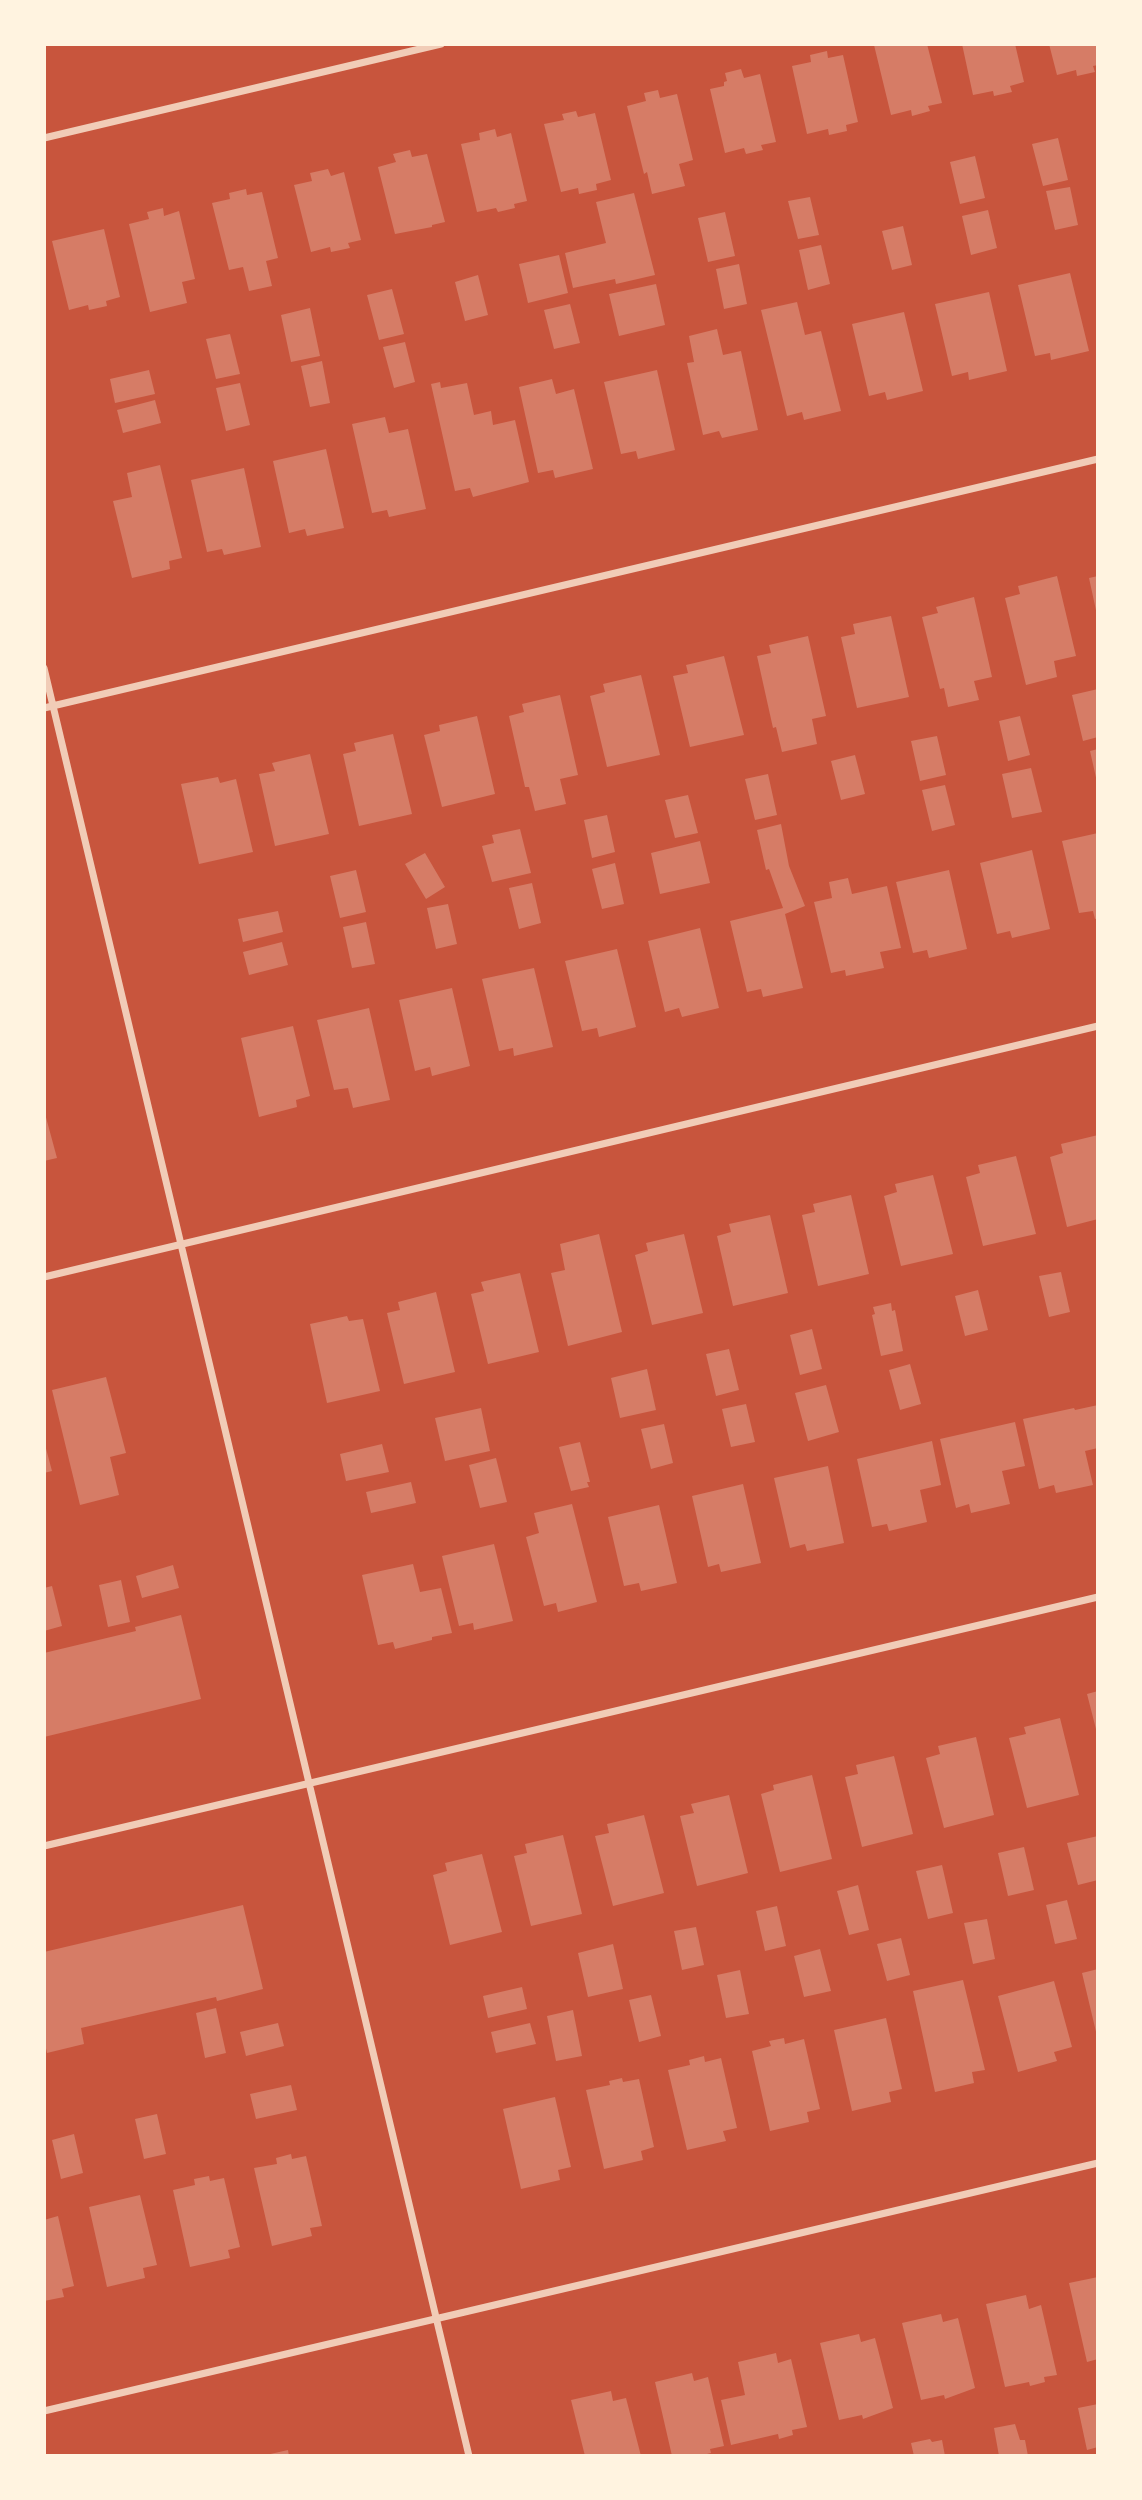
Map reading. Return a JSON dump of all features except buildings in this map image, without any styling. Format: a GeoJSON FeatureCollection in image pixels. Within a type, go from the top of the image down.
{"type":"FeatureCollection","features":[{"type":"Feature","properties":{"kind":"street"},"geometry":{"type":"LineString","coordinates":[[44,138],[441,44]]}},
{"type":"Feature","properties":{"kind":"street"},"geometry":{"type":"LineString","coordinates":[[44,708],[1098,458]]}},
{"type":"Feature","properties":{"kind":"street"},"geometry":{"type":"LineString","coordinates":[[44,668],[469,2456]]}},
{"type":"Feature","properties":{"kind":"street"},"geometry":{"type":"LineString","coordinates":[[44,1277],[1098,1026]]}},
{"type":"Feature","properties":{"kind":"street"},"geometry":{"type":"LineString","coordinates":[[44,1846],[1098,1597]]}},
{"type":"Feature","properties":{"kind":"street"},"geometry":{"type":"LineString","coordinates":[[44,2411],[1098,2163]]}}]}
